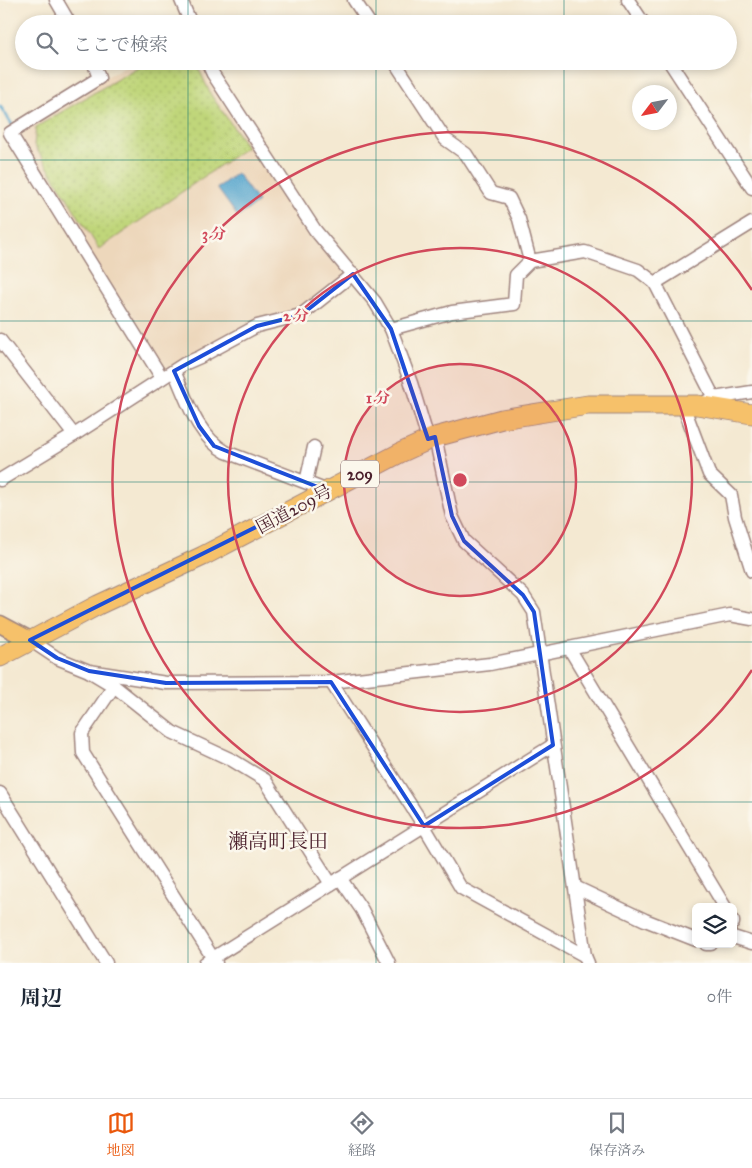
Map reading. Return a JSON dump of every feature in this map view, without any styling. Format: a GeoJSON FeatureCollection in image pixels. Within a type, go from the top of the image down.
{"type":"FeatureCollection","features":[{"type":"Feature","properties":{"kind":"highway","name":"国道209号"},"geometry":{"type":"LineString","coordinates":[[0,657],[98,605],[203,556],[431,438],[502,420],[588,406],[698,402],[752,414]]}},
{"type":"Feature","properties":{"kind":"main road"},"geometry":{"type":"LineString","coordinates":[[0,624],[30,640]]}},
{"type":"Feature","properties":{"kind":"street"},"geometry":{"type":"LineString","coordinates":[[56,0],[65,15]]}},
{"type":"Feature","properties":{"kind":"street"},"geometry":{"type":"LineString","coordinates":[[180,0],[187,15]]}},
{"type":"Feature","properties":{"kind":"street"},"geometry":{"type":"LineString","coordinates":[[354,0],[364,15]]}},
{"type":"Feature","properties":{"kind":"street"},"geometry":{"type":"LineString","coordinates":[[628,0],[638,15]]}},
{"type":"Feature","properties":{"kind":"street"},"geometry":{"type":"LineString","coordinates":[[96,70],[99,78],[10,133],[162,378]]}},
{"type":"Feature","properties":{"kind":"street"},"geometry":{"type":"LineString","coordinates":[[211,70],[315,230],[375,302],[391,329],[431,438],[452,516],[464,541],[523,595],[534,612],[586,960]]}},
{"type":"Feature","properties":{"kind":"street"},"geometry":{"type":"LineString","coordinates":[[400,70],[445,138],[466,154],[491,193],[509,198],[519,218],[530,261]]}},
{"type":"Feature","properties":{"kind":"street"},"geometry":{"type":"LineString","coordinates":[[675,70],[752,188]]}},
{"type":"Feature","properties":{"kind":"street"},"geometry":{"type":"LineString","coordinates":[[656,283],[752,223]]}},
{"type":"Feature","properties":{"kind":"street"},"geometry":{"type":"LineString","coordinates":[[391,329],[452,312],[514,304],[516,275],[530,261],[585,252],[638,270],[656,283],[698,402],[709,474],[731,495],[735,517],[752,571]]}},
{"type":"Feature","properties":{"kind":"street"},"geometry":{"type":"LineString","coordinates":[[0,480],[184,364],[257,326],[301,315],[353,274]]}},
{"type":"Feature","properties":{"kind":"street"},"geometry":{"type":"LineString","coordinates":[[0,340],[74,434]]}},
{"type":"Feature","properties":{"kind":"street"},"geometry":{"type":"LineString","coordinates":[[174,371],[199,426],[214,446],[328,490]]}},
{"type":"Feature","properties":{"kind":"street"},"geometry":{"type":"LineString","coordinates":[[698,402],[752,392]]}},
{"type":"Feature","properties":{"kind":"street"},"geometry":{"type":"LineString","coordinates":[[306,482],[314,447]]}},
{"type":"Feature","properties":{"kind":"street"},"geometry":{"type":"LineString","coordinates":[[89,671],[166,683],[331,682],[480,666],[730,616],[752,619]]}},
{"type":"Feature","properties":{"kind":"street"},"geometry":{"type":"LineString","coordinates":[[30,640],[57,658],[89,671],[114,686],[172,732],[232,760],[265,780],[336,881],[362,910],[389,963]]}},
{"type":"Feature","properties":{"kind":"street"},"geometry":{"type":"LineString","coordinates":[[569,648],[722,903]]}},
{"type":"Feature","properties":{"kind":"street"},"geometry":{"type":"LineString","coordinates":[[331,682],[424,826],[461,888],[586,960]]}},
{"type":"Feature","properties":{"kind":"street"},"geometry":{"type":"LineString","coordinates":[[114,686],[82,733],[82,754],[211,961],[553,745]]}},
{"type":"Feature","properties":{"kind":"street"},"geometry":{"type":"LineString","coordinates":[[0,794],[106,963]]}},
{"type":"Feature","properties":{"kind":"street"},"geometry":{"type":"LineString","coordinates":[[575,888],[645,920],[692,938]]}},
{"type":"Feature","properties":{"kind":"street"},"geometry":{"type":"LineString","coordinates":[[737,938],[752,943]]}},
{"type":"Feature","properties":{"kind":"highlighted area"},"geometry":{"type":"Polygon","coordinates":[[[353,274],[391,329],[428,439],[435,437],[452,516],[464,541],[523,595],[534,612],[553,745],[424,826],[331,682],[166,683],[89,671],[57,658],[30,640],[328,491],[214,446],[199,426],[174,371],[257,326],[301,315],[353,274]]]}},
{"type":"Feature","properties":{"kind":"shaded area"},"geometry":{"type":"Polygon","coordinates":[[[118,70],[204,70],[209,81],[294,213],[313,238],[346,275],[311,303],[167,372],[161,371],[16,136],[118,70]]]}},
{"type":"Feature","properties":{"kind":"green space"},"geometry":{"type":"Polygon","coordinates":[[[133,70],[199,70],[211,95],[247,147],[99,249],[34,145],[36,127],[133,70]]]}},
{"type":"Feature","properties":{"kind":"water"},"geometry":{"type":"Polygon","coordinates":[[[237,173],[258,202],[238,217],[217,188],[237,173]]]}},
{"type":"Feature","properties":{"kind":"waterway"},"geometry":{"type":"LineString","coordinates":[[0,106],[13,126]]}},
{"type":"Feature","properties":{"kind":"district","name":"瀬高町長田"},"geometry":{"type":"Point","coordinates":[278,841]}}]}
